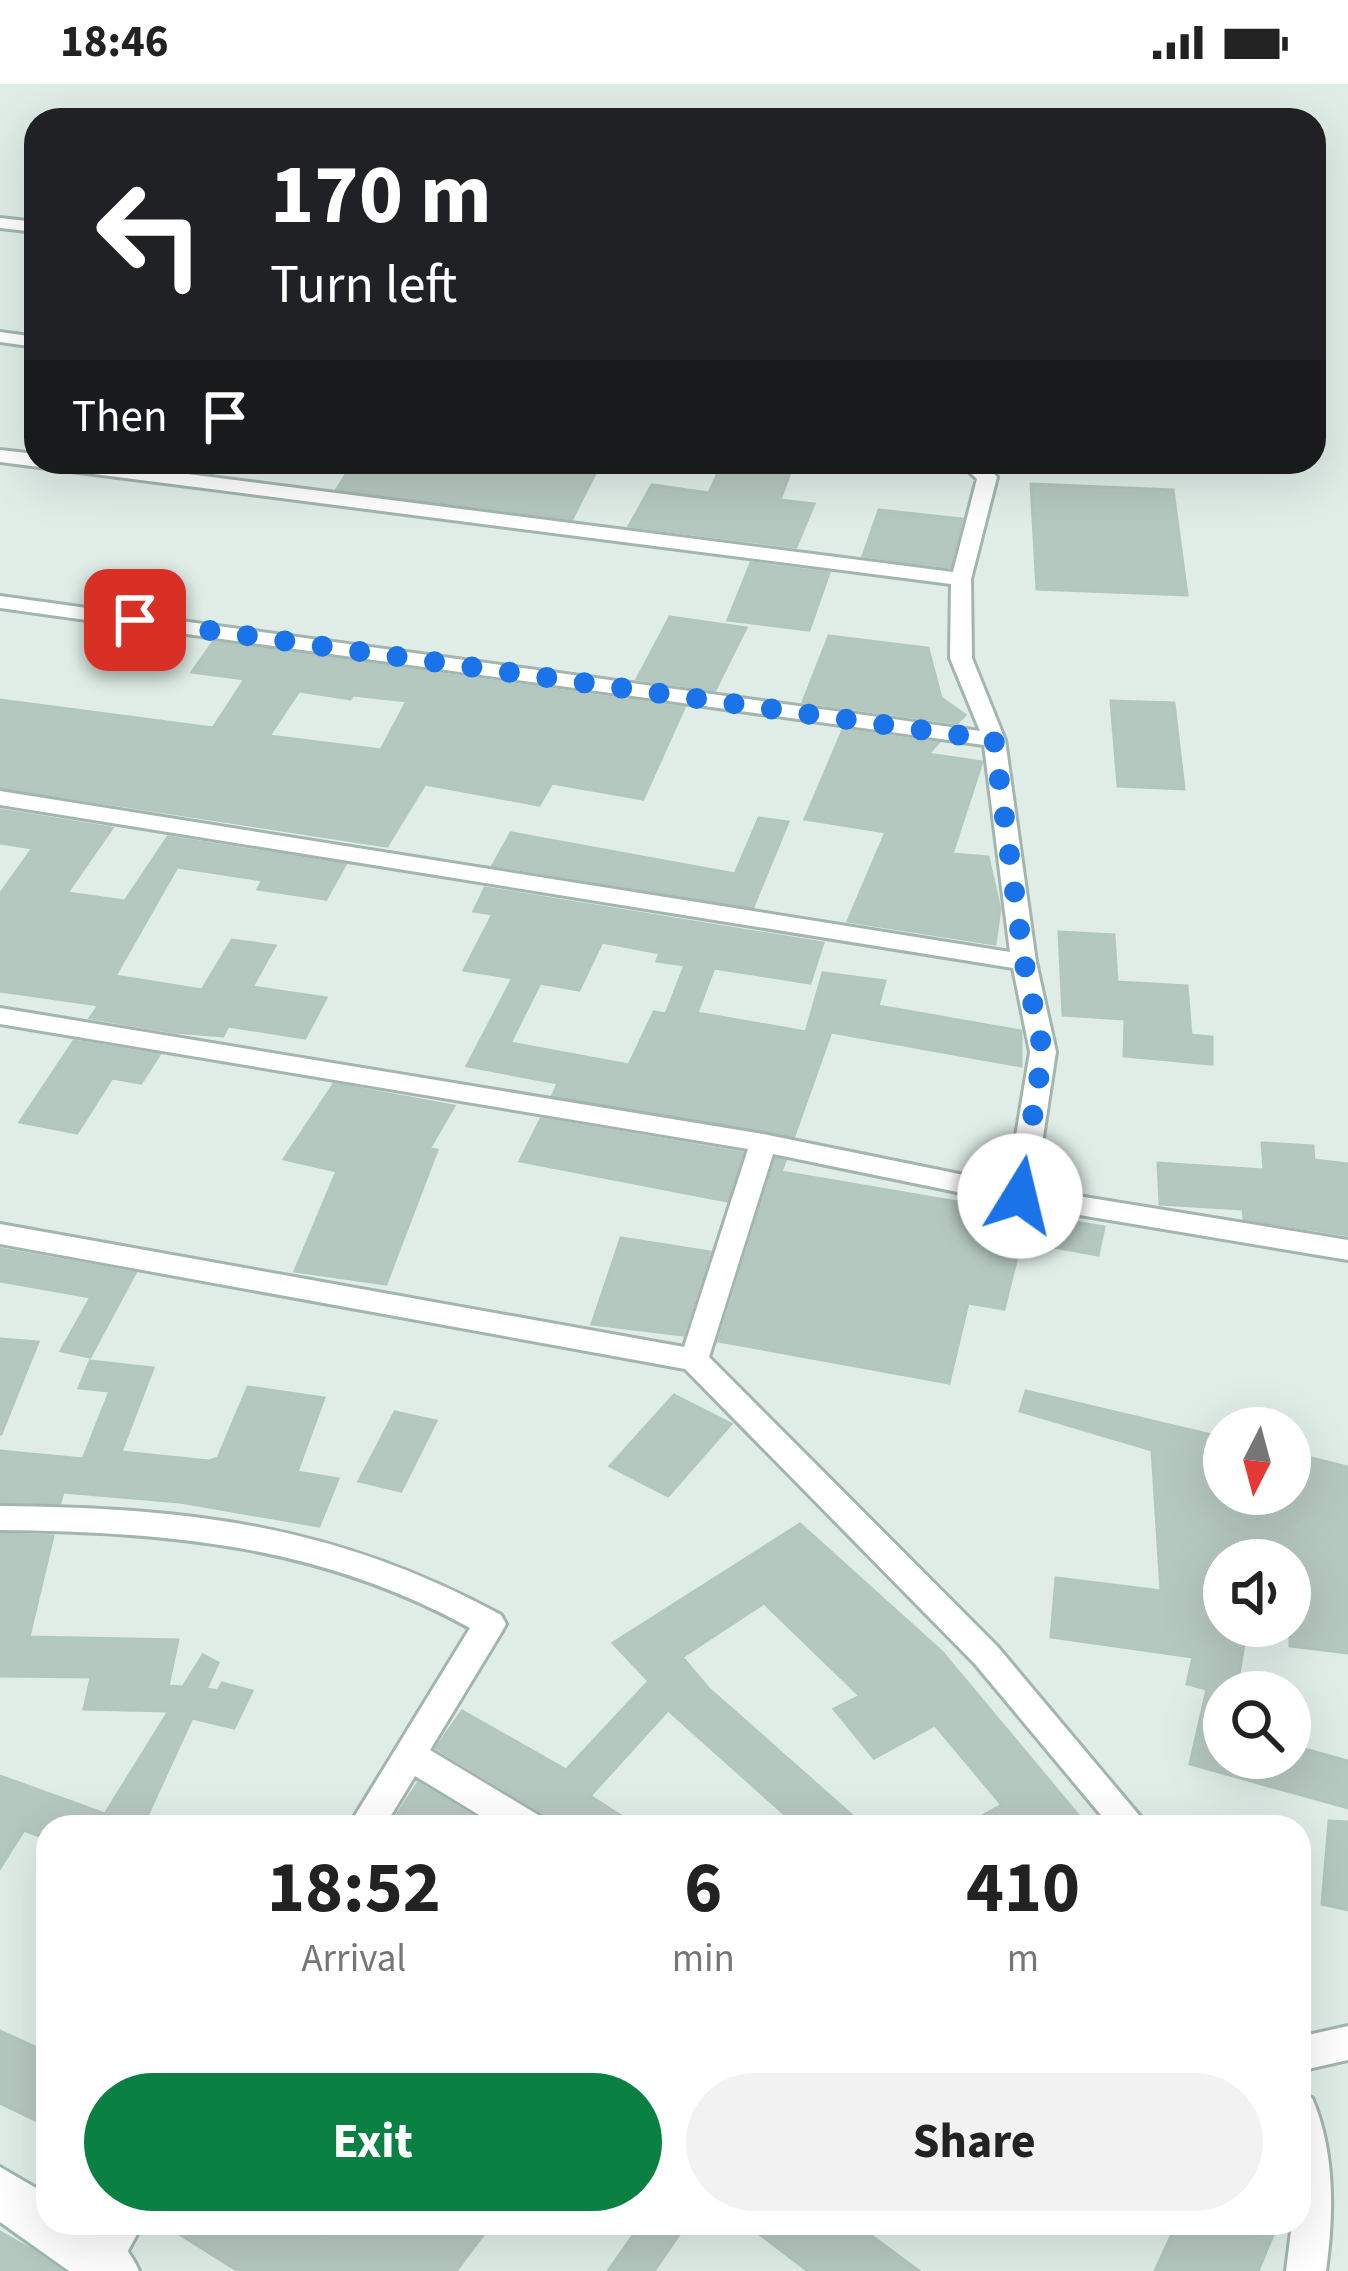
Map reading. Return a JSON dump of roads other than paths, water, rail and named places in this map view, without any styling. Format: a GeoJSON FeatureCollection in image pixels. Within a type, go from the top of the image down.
{"type":"FeatureCollection","features":[{"type":"Feature","properties":{"kind":"street"},"geometry":{"type":"LineString","coordinates":[[143,474],[962,580]]}},
{"type":"Feature","properties":{"kind":"street"},"geometry":{"type":"LineString","coordinates":[[983,474],[987,477],[962,580],[962,658],[994,740],[1024,962],[1043,1052],[1020,1196]]}},
{"type":"Feature","properties":{"kind":"street"},"geometry":{"type":"LineString","coordinates":[[0,602],[994,740]]}},
{"type":"Feature","properties":{"kind":"street"},"geometry":{"type":"LineString","coordinates":[[0,797],[1024,962]]}},
{"type":"Feature","properties":{"kind":"street"},"geometry":{"type":"LineString","coordinates":[[0,1016],[763,1143],[1020,1196],[1348,1250]]}},
{"type":"Feature","properties":{"kind":"street"},"geometry":{"type":"LineString","coordinates":[[694,1360],[763,1143]]}},
{"type":"Feature","properties":{"kind":"street"},"geometry":{"type":"LineString","coordinates":[[0,1234],[694,1360],[986,1655],[1122,1815]]}},
{"type":"Feature","properties":{"kind":"street"},"geometry":{"type":"LineString","coordinates":[[0,1519],[115,1518],[247,1533],[346,1555],[442,1595],[490,1624],[372,1815]]}},
{"type":"Feature","properties":{"kind":"street"},"geometry":{"type":"LineString","coordinates":[[409,1755],[508,1815]]}},
{"type":"Feature","properties":{"kind":"street"},"geometry":{"type":"LineString","coordinates":[[1311,2051],[1348,2043]]}},
{"type":"Feature","properties":{"kind":"street"},"geometry":{"type":"LineString","coordinates":[[1306,2271],[1314,2223],[1311,2177]]}},
{"type":"Feature","properties":{"kind":"street"},"geometry":{"type":"LineString","coordinates":[[0,2192],[36,2214]]}},
{"type":"Feature","properties":{"kind":"street"},"geometry":{"type":"LineString","coordinates":[[71,2235],[108,2257]]}}]}
